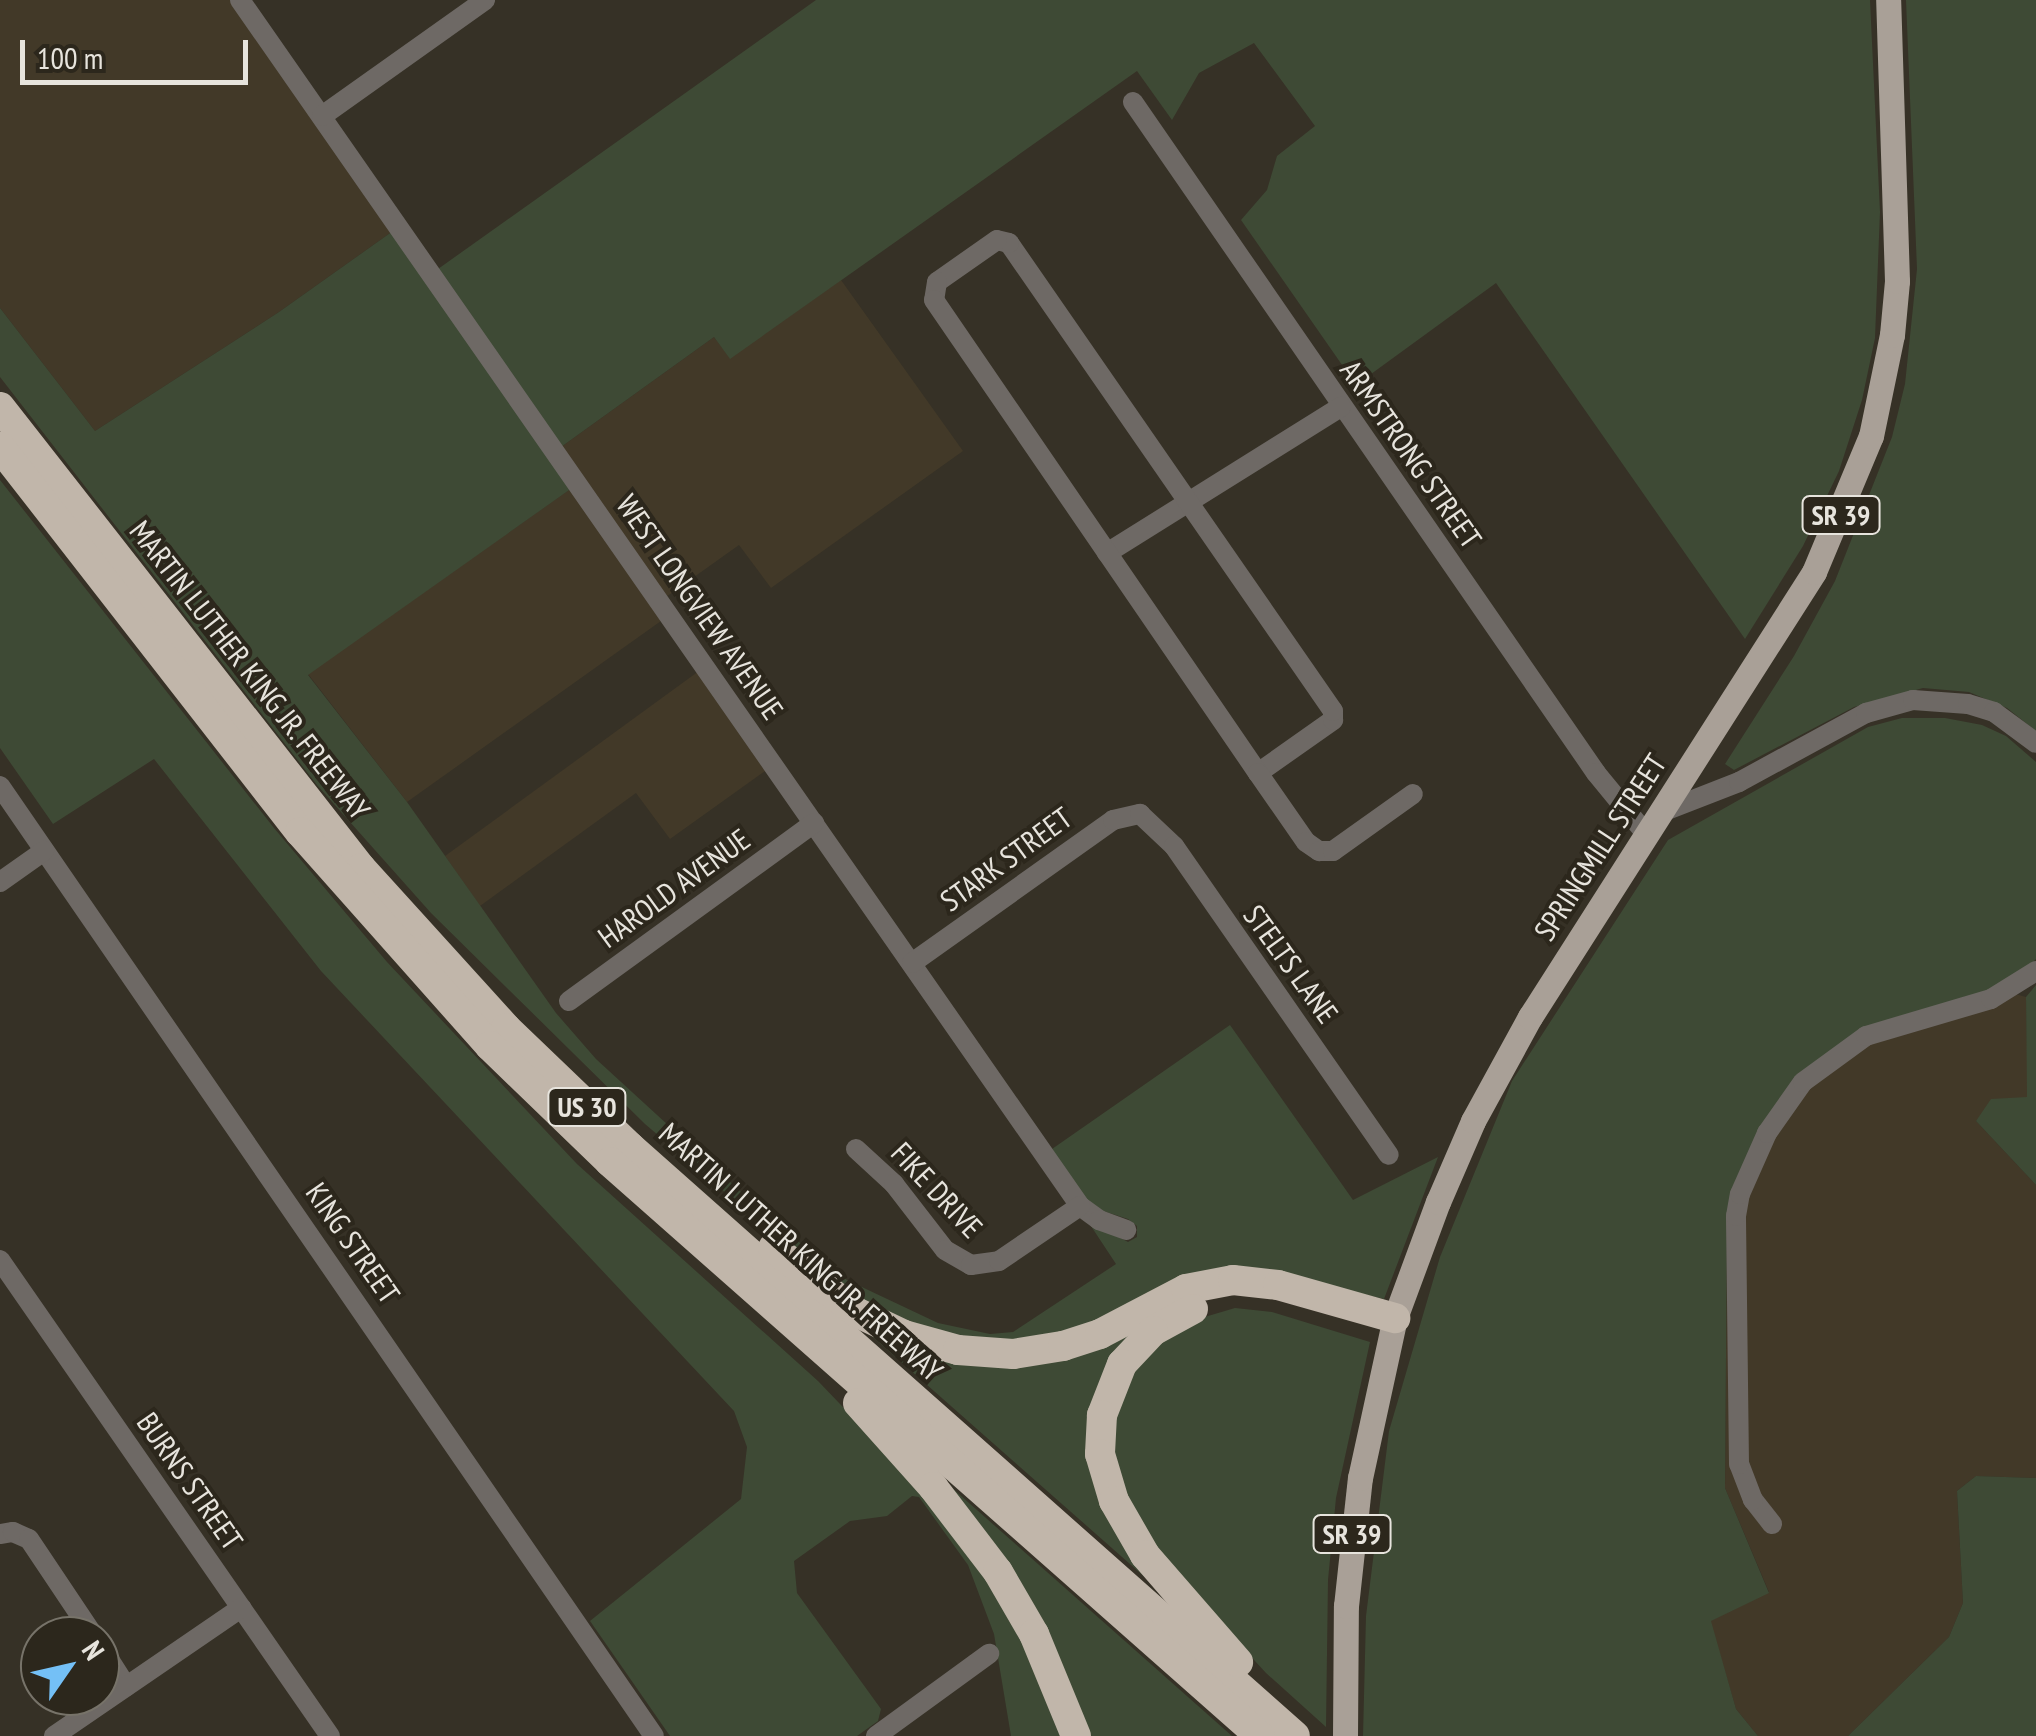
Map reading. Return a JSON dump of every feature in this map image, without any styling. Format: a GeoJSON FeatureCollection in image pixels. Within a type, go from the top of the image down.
{"type":"FeatureCollection","features":[{"type":"Feature","properties":{"kind":"highway","name":"MARTIN LUTHER KING JR. FREEWAY"},"geometry":{"type":"LineString","coordinates":[[0,408],[360,868],[454,973],[598,1118],[1268,1716]]}},
{"type":"Feature","properties":{"kind":"highway","name":"MARTIN LUTHER KING JR. FREEWAY"},"geometry":{"type":"LineString","coordinates":[[0,447],[348,889],[435,988],[548,1103],[1295,1736]]}},
{"type":"Feature","properties":{"kind":"highway"},"geometry":{"type":"LineString","coordinates":[[360,868],[411,908],[594,1092],[754,1232],[840,1301],[904,1335],[958,1350],[1038,1352],[1100,1334],[1186,1289],[1233,1280],[1278,1286],[1393,1327]]}},
{"type":"Feature","properties":{"kind":"highway"},"geometry":{"type":"LineString","coordinates":[[548,1103],[588,1158],[826,1371],[933,1487],[1016,1602],[1052,1672],[1076,1736]]}},
{"type":"Feature","properties":{"kind":"highway"},"geometry":{"type":"LineString","coordinates":[[1315,1736],[1268,1716],[1128,1528],[1105,1478],[1100,1454],[1108,1396],[1122,1364],[1153,1331],[1178,1315],[1218,1302],[1282,1306],[1393,1327]]}},
{"type":"Feature","properties":{"kind":"main road","name":"SPRINGMILL STREET"},"geometry":{"type":"LineString","coordinates":[[1345,1736],[1350,1545],[1372,1414],[1393,1327],[1444,1187],[1498,1072],[1814,572],[1871,436],[1888,359],[1898,281],[1888,0]]}},
{"type":"Feature","properties":{"kind":"street","name":"WEST LONGVIEW AVENUE"},"geometry":{"type":"LineString","coordinates":[[240,0],[1080,1206],[1098,1220],[1126,1230]]}},
{"type":"Feature","properties":{"kind":"street"},"geometry":{"type":"LineString","coordinates":[[322,116],[485,0]]}},
{"type":"Feature","properties":{"kind":"street","name":"ARMSTRONG STREET"},"geometry":{"type":"LineString","coordinates":[[1133,102],[1596,773],[1647,835]]}},
{"type":"Feature","properties":{"kind":"street"},"geometry":{"type":"LineString","coordinates":[[1258,773],[1335,716],[1008,243],[996,240],[936,282],[934,300],[1107,553],[1258,773],[1306,842],[1319,851],[1344,845],[1413,794]]}},
{"type":"Feature","properties":{"kind":"street"},"geometry":{"type":"LineString","coordinates":[[1107,553],[1342,407]]}},
{"type":"Feature","properties":{"kind":"street"},"geometry":{"type":"LineString","coordinates":[[1662,812],[1738,782],[1866,713],[1913,700],[1968,704],[1994,712],[2036,743]]}},
{"type":"Feature","properties":{"kind":"street","name":"KING STREET"},"geometry":{"type":"LineString","coordinates":[[0,786],[654,1736]]}},
{"type":"Feature","properties":{"kind":"street","name":"STARK STREET"},"geometry":{"type":"LineString","coordinates":[[912,964],[1112,820],[1140,814]]}},
{"type":"Feature","properties":{"kind":"street","name":"STELTS LANE"},"geometry":{"type":"LineString","coordinates":[[1140,814],[1174,846],[1389,1155]]}},
{"type":"Feature","properties":{"kind":"street","name":"HAROLD AVENUE"},"geometry":{"type":"LineString","coordinates":[[569,1001],[814,823]]}},
{"type":"Feature","properties":{"kind":"street"},"geometry":{"type":"LineString","coordinates":[[0,882],[44,852]]}},
{"type":"Feature","properties":{"kind":"street"},"geometry":{"type":"LineString","coordinates":[[1772,1524],[1753,1500],[1739,1464],[1736,1216],[1761,1146],[1803,1082],[1850,1046],[1894,1025],[1991,999],[2036,971]]}},
{"type":"Feature","properties":{"kind":"street","name":"FIKE DRIVE"},"geometry":{"type":"LineString","coordinates":[[856,1149],[894,1184],[945,1250],[971,1265],[999,1261],[1080,1206]]}},
{"type":"Feature","properties":{"kind":"street","name":"BURNS STREET"},"geometry":{"type":"LineString","coordinates":[[0,1260],[330,1736]]}},
{"type":"Feature","properties":{"kind":"street"},"geometry":{"type":"LineString","coordinates":[[0,1534],[13,1532],[29,1539],[81,1616]]}},
{"type":"Feature","properties":{"kind":"street"},"geometry":{"type":"LineString","coordinates":[[54,1736],[242,1608]]}},
{"type":"Feature","properties":{"kind":"street"},"geometry":{"type":"LineString","coordinates":[[876,1736],[989,1654]]}},
{"type":"Feature","properties":{"kind":"street"},"geometry":{"type":"LineString","coordinates":[[120,1677],[126,1686]]}},
{"type":"Feature","properties":{"kind":"shaded area"},"geometry":{"type":"Polygon","coordinates":[[[0,0],[232,0],[393,231],[279,312],[95,431],[0,308],[0,0]]]}},
{"type":"Feature","properties":{"kind":"shaded area"},"geometry":{"type":"Polygon","coordinates":[[[841,280],[963,451],[771,588],[739,545],[659,602],[668,616],[407,802],[308,674],[583,480],[561,447],[714,337],[730,358],[841,280]]]}},
{"type":"Feature","properties":{"kind":"shaded area"},"geometry":{"type":"Polygon","coordinates":[[[703,668],[772,766],[670,839],[636,793],[480,906],[445,856],[703,668]]]}},
{"type":"Feature","properties":{"kind":"shaded area"},"geometry":{"type":"Polygon","coordinates":[[[1993,988],[2026,997],[2028,1097],[1976,1121],[2036,1185],[2036,1478],[1976,1476],[1957,1491],[1963,1603],[1949,1637],[1848,1736],[1758,1736],[1736,1709],[1710,1621],[1769,1592],[1725,1488],[1727,1219],[1798,1077],[1993,988]]]}},
{"type":"Feature","properties":{"kind":"green space"},"geometry":{"type":"Polygon","coordinates":[[[816,0],[1870,0],[1880,212],[1875,338],[1862,400],[1839,471],[1803,546],[1745,639],[1496,283],[1356,385],[1241,220],[1267,190],[1277,156],[1315,126],[1254,43],[1199,73],[1172,120],[1137,71],[730,359],[714,337],[561,447],[438,269],[816,0]]]}},
{"type":"Feature","properties":{"kind":"green space"},"geometry":{"type":"Polygon","coordinates":[[[1906,0],[2036,0],[2036,731],[2007,708],[1969,692],[1923,688],[1854,707],[1734,770],[1725,764],[1794,656],[1835,581],[1892,437],[1905,384],[1917,269],[1906,0]]]}},
{"type":"Feature","properties":{"kind":"green space"},"geometry":{"type":"Polygon","coordinates":[[[393,231],[572,488],[308,675],[407,802],[556,1013],[596,1059],[775,1223],[847,1280],[938,1323],[990,1334],[1013,1332],[1116,1264],[1087,1220],[1128,1242],[1137,1237],[1137,1226],[1128,1219],[1097,1209],[1086,1199],[1052,1149],[1230,1025],[1353,1200],[1438,1157],[1384,1299],[1273,1273],[1066,1336],[997,1345],[896,1322],[817,1271],[645,1124],[431,913],[317,785],[0,377],[0,308],[95,431],[279,312],[393,231]]]}},
{"type":"Feature","properties":{"kind":"green space"},"geometry":{"type":"Polygon","coordinates":[[[0,480],[274,828],[387,962],[577,1164],[818,1381],[886,1452],[1001,1593],[1066,1736],[1011,1736],[994,1634],[968,1565],[919,1497],[912,1496],[887,1516],[850,1521],[794,1561],[797,1593],[881,1709],[878,1721],[857,1736],[670,1736],[590,1621],[741,1499],[747,1447],[734,1411],[321,971],[154,759],[53,824],[0,748],[0,480]]]}},
{"type":"Feature","properties":{"kind":"green space"},"geometry":{"type":"Polygon","coordinates":[[[1902,718],[1945,718],[1982,725],[2006,736],[2036,762],[2036,959],[2025,971],[1993,988],[1798,1077],[1727,1220],[1725,1488],[1769,1593],[1711,1621],[1736,1709],[1758,1736],[1363,1736],[1366,1616],[1389,1431],[1440,1257],[1512,1081],[1668,840],[1868,727],[1902,718]]]}},
{"type":"Feature","properties":{"kind":"green space"},"geometry":{"type":"Polygon","coordinates":[[[2036,985],[2036,1185],[1976,1121],[1991,1099],[2027,1097],[2026,997],[2036,985]]]}},
{"type":"Feature","properties":{"kind":"green space"},"geometry":{"type":"Polygon","coordinates":[[[1235,1308],[1272,1312],[1370,1342],[1336,1498],[1328,1580],[1326,1727],[1266,1673],[1163,1561],[1119,1488],[1110,1426],[1124,1379],[1181,1324],[1235,1308]]]}},
{"type":"Feature","properties":{"kind":"green space"},"geometry":{"type":"Polygon","coordinates":[[[1141,1322],[1095,1400],[1156,1587],[866,1331],[945,1358],[1141,1322]]]}},
{"type":"Feature","properties":{"kind":"green space"},"geometry":{"type":"Polygon","coordinates":[[[1976,1476],[2036,1478],[2036,1736],[1848,1736],[1949,1637],[1963,1603],[1957,1491],[1976,1476]]]}},
{"type":"Feature","properties":{"kind":"green space"},"geometry":{"type":"Polygon","coordinates":[[[942,1479],[1232,1736],[1086,1736],[942,1479]]]}}]}
